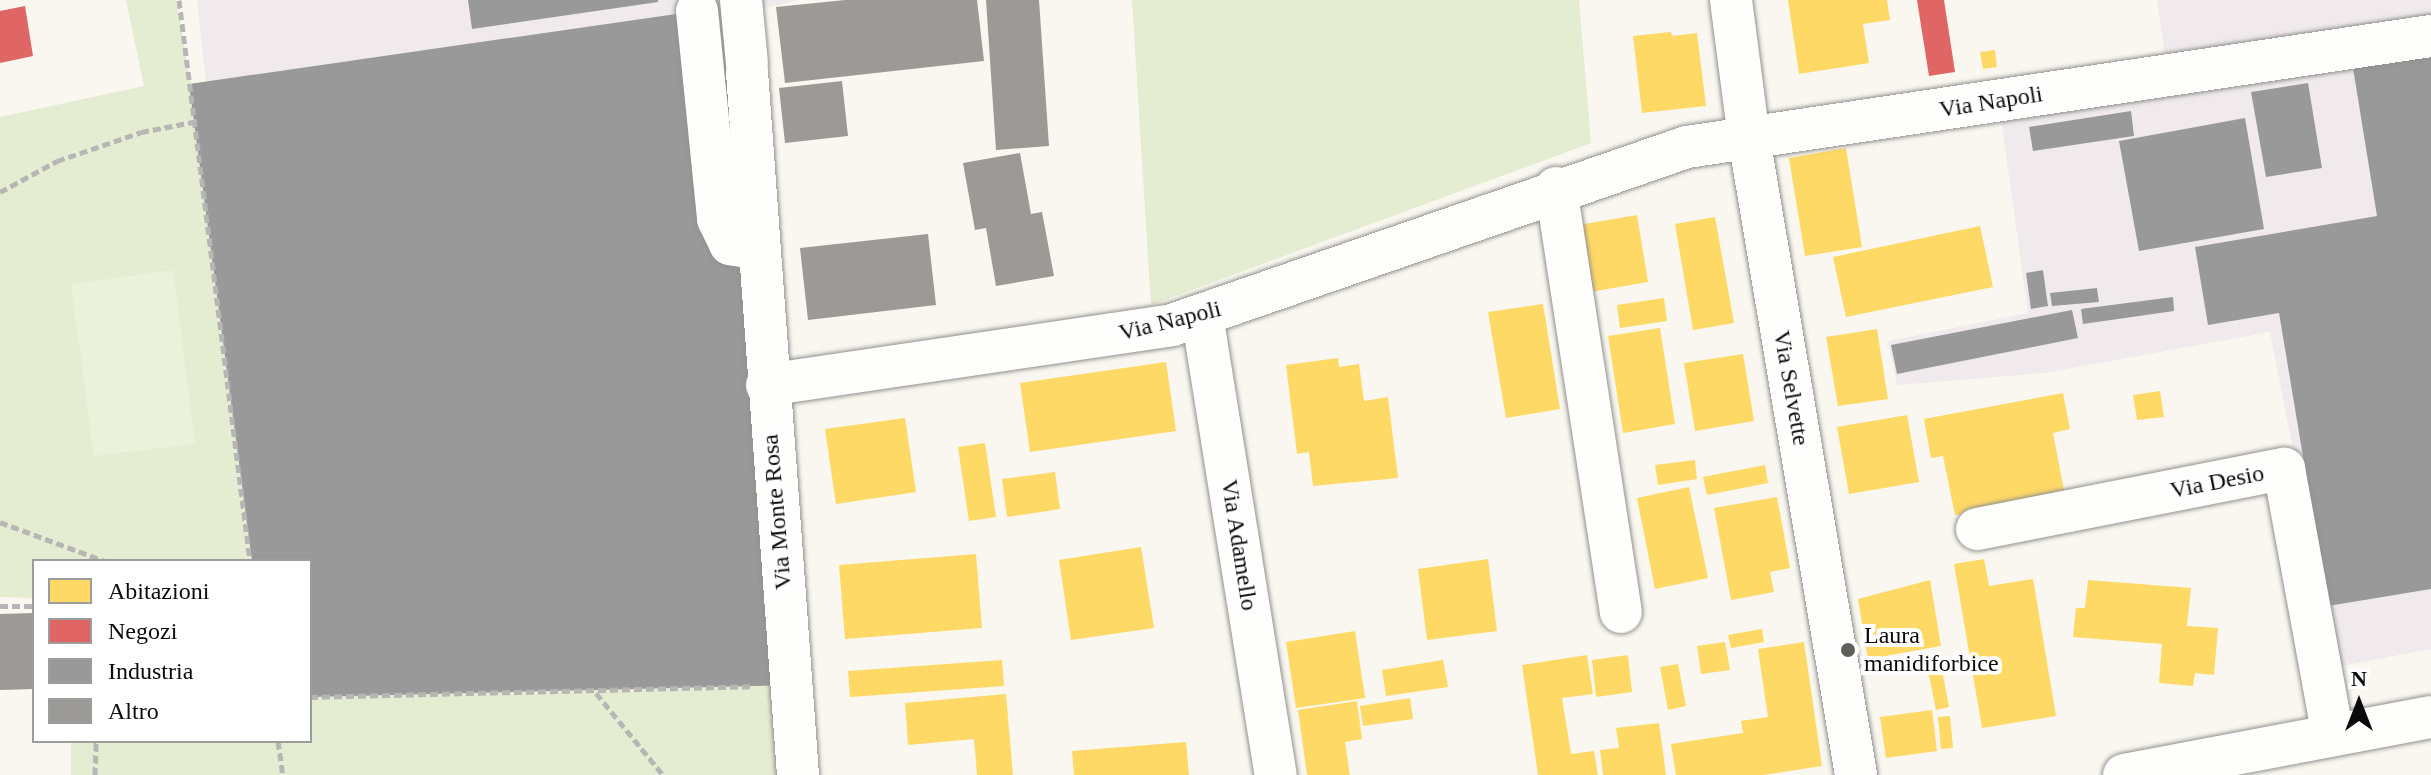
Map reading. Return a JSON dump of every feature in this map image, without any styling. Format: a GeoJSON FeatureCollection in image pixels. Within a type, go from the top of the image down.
{"type":"FeatureCollection","features":[{"type":"Feature","properties":{"kind":"street","name":"Via Monte Rosa"},"geometry":{"type":"LineString","coordinates":[[741,0],[798,775]]}},
{"type":"Feature","properties":{"kind":"street","name":"Via Selvette"},"geometry":{"type":"LineString","coordinates":[[1731,0],[1749,138],[1856,775]]}},
{"type":"Feature","properties":{"kind":"street"},"geometry":{"type":"LineString","coordinates":[[697,11],[718,219],[730,244],[757,249]]}},
{"type":"Feature","properties":{"kind":"street","name":"Via Napoli"},"geometry":{"type":"LineString","coordinates":[[767,385],[1105,337],[1202,315],[1556,188],[1687,147],[2431,36]]}},
{"type":"Feature","properties":{"kind":"street"},"geometry":{"type":"LineString","coordinates":[[1556,188],[1621,612]]}},
{"type":"Feature","properties":{"kind":"street","name":"Via Adamello"},"geometry":{"type":"LineString","coordinates":[[1202,315],[1276,775]]}},
{"type":"Feature","properties":{"kind":"street","name":"Via Desio"},"geometry":{"type":"LineString","coordinates":[[1977,529],[2284,469],[2333,735]]}},
{"type":"Feature","properties":{"kind":"street"},"geometry":{"type":"LineString","coordinates":[[2124,775],[2431,717]]}},
{"type":"Feature","properties":{"kind":"path"},"geometry":{"type":"LineString","coordinates":[[179,0],[250,559]]}},
{"type":"Feature","properties":{"kind":"path"},"geometry":{"type":"LineString","coordinates":[[0,192],[57,161],[141,132],[193,122]]}},
{"type":"Feature","properties":{"kind":"path"},"geometry":{"type":"LineString","coordinates":[[0,522],[99,559]]}},
{"type":"Feature","properties":{"kind":"path"},"geometry":{"type":"LineString","coordinates":[[0,606],[32,606]]}},
{"type":"Feature","properties":{"kind":"path"},"geometry":{"type":"LineString","coordinates":[[312,697],[791,685]]}},
{"type":"Feature","properties":{"kind":"path"},"geometry":{"type":"LineString","coordinates":[[595,692],[663,775]]}},
{"type":"Feature","properties":{"kind":"path"},"geometry":{"type":"LineString","coordinates":[[95,775],[96,743]]}},
{"type":"Feature","properties":{"kind":"path"},"geometry":{"type":"LineString","coordinates":[[278,743],[283,775]]}},
{"type":"Feature","properties":{"kind":"shaded area"},"geometry":{"type":"Polygon","coordinates":[[[197,0],[799,0],[723,18],[206,82],[197,0]]]}},
{"type":"Feature","properties":{"kind":"shaded area"},"geometry":{"type":"Polygon","coordinates":[[[2157,0],[2431,0],[2431,649],[2336,667],[2270,332],[2044,373],[1897,385],[1888,341],[2028,313],[2001,119],[2170,90],[2157,0]]]}},
{"type":"Feature","properties":{"kind":"green space"},"geometry":{"type":"Polygon","coordinates":[[[126,0],[176,0],[276,559],[32,559],[32,598],[0,597],[0,117],[144,86],[126,0]]]}},
{"type":"Feature","properties":{"kind":"green space"},"geometry":{"type":"Polygon","coordinates":[[[1132,0],[1579,0],[1591,143],[1151,305],[1132,0]]]}},
{"type":"Feature","properties":{"kind":"green space"},"geometry":{"type":"Polygon","coordinates":[[[173,270],[195,444],[94,456],[71,284],[173,270]]]}},
{"type":"Feature","properties":{"kind":"green space"},"geometry":{"type":"Polygon","coordinates":[[[777,668],[782,775],[71,775],[71,743],[312,743],[312,674],[777,668]]]}},
{"type":"Feature","properties":{"kind":"building: Abitazioni"},"geometry":{"type":"Polygon","coordinates":[[[1788,0],[1887,0],[1890,20],[1863,24],[1869,63],[1799,74],[1788,0]]]}},
{"type":"Feature","properties":{"kind":"building: Abitazioni"},"geometry":{"type":"Polygon","coordinates":[[[1671,32],[1672,36],[1697,33],[1706,106],[1642,113],[1633,36],[1671,32]]]}},
{"type":"Feature","properties":{"kind":"building: Abitazioni"},"geometry":{"type":"Polygon","coordinates":[[[1995,50],[1997,67],[1983,69],[1980,52],[1995,50]]]}},
{"type":"Feature","properties":{"kind":"building: Abitazioni"},"geometry":{"type":"Polygon","coordinates":[[[1846,148],[1862,247],[1805,256],[1789,158],[1846,148]]]}},
{"type":"Feature","properties":{"kind":"building: Abitazioni"},"geometry":{"type":"Polygon","coordinates":[[[1637,215],[1648,282],[1590,292],[1579,225],[1637,215]]]}},
{"type":"Feature","properties":{"kind":"building: Abitazioni"},"geometry":{"type":"Polygon","coordinates":[[[1715,217],[1734,323],[1693,330],[1675,224],[1715,217]]]}},
{"type":"Feature","properties":{"kind":"building: Abitazioni"},"geometry":{"type":"Polygon","coordinates":[[[1980,226],[1993,287],[1846,317],[1833,257],[1980,226]]]}},
{"type":"Feature","properties":{"kind":"building: Abitazioni"},"geometry":{"type":"Polygon","coordinates":[[[1664,298],[1667,321],[1620,328],[1617,305],[1664,298]]]}},
{"type":"Feature","properties":{"kind":"building: Abitazioni"},"geometry":{"type":"Polygon","coordinates":[[[1543,304],[1560,409],[1506,418],[1488,312],[1543,304]]]}},
{"type":"Feature","properties":{"kind":"building: Abitazioni"},"geometry":{"type":"Polygon","coordinates":[[[1660,328],[1675,424],[1623,433],[1608,336],[1660,328]]]}},
{"type":"Feature","properties":{"kind":"building: Abitazioni"},"geometry":{"type":"Polygon","coordinates":[[[1877,329],[1888,399],[1838,406],[1826,337],[1877,329]]]}},
{"type":"Feature","properties":{"kind":"building: Abitazioni"},"geometry":{"type":"Polygon","coordinates":[[[1743,354],[1754,421],[1695,431],[1684,363],[1743,354]]]}},
{"type":"Feature","properties":{"kind":"building: Abitazioni"},"geometry":{"type":"Polygon","coordinates":[[[1338,358],[1339,367],[1359,364],[1364,401],[1388,397],[1398,478],[1313,486],[1309,452],[1297,454],[1286,365],[1338,358]]]}},
{"type":"Feature","properties":{"kind":"building: Abitazioni"},"geometry":{"type":"Polygon","coordinates":[[[1166,362],[1176,431],[1030,452],[1020,383],[1166,362]]]}},
{"type":"Feature","properties":{"kind":"building: Abitazioni"},"geometry":{"type":"Polygon","coordinates":[[[2160,391],[2164,417],[2137,420],[2133,395],[2160,391]]]}},
{"type":"Feature","properties":{"kind":"building: Abitazioni"},"geometry":{"type":"Polygon","coordinates":[[[2063,393],[2070,429],[2053,433],[2065,496],[1955,515],[1943,456],[1931,458],[1924,419],[2063,393]]]}},
{"type":"Feature","properties":{"kind":"building: Abitazioni"},"geometry":{"type":"Polygon","coordinates":[[[1907,415],[1919,482],[1849,494],[1837,427],[1907,415]]]}},
{"type":"Feature","properties":{"kind":"building: Abitazioni"},"geometry":{"type":"Polygon","coordinates":[[[905,418],[916,492],[836,504],[825,429],[905,418]]]}},
{"type":"Feature","properties":{"kind":"building: Abitazioni"},"geometry":{"type":"Polygon","coordinates":[[[985,443],[996,517],[969,521],[958,447],[985,443]]]}},
{"type":"Feature","properties":{"kind":"building: Abitazioni"},"geometry":{"type":"Polygon","coordinates":[[[1695,460],[1697,479],[1658,485],[1655,465],[1695,460]]]}},
{"type":"Feature","properties":{"kind":"building: Abitazioni"},"geometry":{"type":"Polygon","coordinates":[[[1765,465],[1768,483],[1707,495],[1703,477],[1765,465]]]}},
{"type":"Feature","properties":{"kind":"building: Abitazioni"},"geometry":{"type":"Polygon","coordinates":[[[1055,472],[1060,509],[1007,517],[1002,479],[1055,472]]]}},
{"type":"Feature","properties":{"kind":"building: Abitazioni"},"geometry":{"type":"Polygon","coordinates":[[[1689,487],[1708,578],[1655,589],[1637,498],[1689,487]]]}},
{"type":"Feature","properties":{"kind":"building: Abitazioni"},"geometry":{"type":"Polygon","coordinates":[[[1777,497],[1790,568],[1770,572],[1774,592],[1731,600],[1714,508],[1777,497]]]}},
{"type":"Feature","properties":{"kind":"building: Abitazioni"},"geometry":{"type":"Polygon","coordinates":[[[1141,547],[1154,628],[1071,640],[1059,560],[1141,547]]]}},
{"type":"Feature","properties":{"kind":"building: Abitazioni"},"geometry":{"type":"Polygon","coordinates":[[[976,554],[982,628],[845,639],[839,565],[976,554]]]}},
{"type":"Feature","properties":{"kind":"building: Abitazioni"},"geometry":{"type":"Polygon","coordinates":[[[1488,559],[1497,631],[1427,640],[1418,569],[1488,559]]]}},
{"type":"Feature","properties":{"kind":"building: Abitazioni"},"geometry":{"type":"Polygon","coordinates":[[[1984,559],[1989,586],[2033,579],[2056,716],[1982,728],[1954,564],[1984,559]]]}},
{"type":"Feature","properties":{"kind":"building: Abitazioni"},"geometry":{"type":"Polygon","coordinates":[[[1930,580],[1941,646],[1868,659],[1858,599],[1930,580]]]}},
{"type":"Feature","properties":{"kind":"building: Abitazioni"},"geometry":{"type":"Polygon","coordinates":[[[2088,580],[2191,588],[2187,626],[2218,628],[2214,675],[2195,673],[2193,686],[2159,683],[2162,644],[2073,637],[2076,608],[2085,608],[2088,580]]]}},
{"type":"Feature","properties":{"kind":"building: Abitazioni"},"geometry":{"type":"Polygon","coordinates":[[[1762,629],[1764,642],[1731,648],[1728,635],[1762,629]]]}},
{"type":"Feature","properties":{"kind":"building: Abitazioni"},"geometry":{"type":"Polygon","coordinates":[[[1355,631],[1365,698],[1296,708],[1286,642],[1355,631]]]}},
{"type":"Feature","properties":{"kind":"building: Abitazioni"},"geometry":{"type":"Polygon","coordinates":[[[1725,642],[1730,670],[1701,674],[1697,646],[1725,642]]]}},
{"type":"Feature","properties":{"kind":"building: Abitazioni"},"geometry":{"type":"Polygon","coordinates":[[[1804,642],[1822,766],[1763,775],[1676,775],[1671,744],[1743,733],[1741,721],[1768,717],[1758,649],[1804,642]]]}},
{"type":"Feature","properties":{"kind":"building: Abitazioni"},"geometry":{"type":"Polygon","coordinates":[[[1939,654],[1949,707],[1936,710],[1925,656],[1939,654]]]}},
{"type":"Feature","properties":{"kind":"building: Abitazioni"},"geometry":{"type":"Polygon","coordinates":[[[1587,655],[1593,694],[1562,698],[1571,754],[1594,751],[1598,775],[1538,775],[1522,665],[1587,655]]]}},
{"type":"Feature","properties":{"kind":"building: Abitazioni"},"geometry":{"type":"Polygon","coordinates":[[[1628,655],[1632,692],[1596,697],[1592,660],[1628,655]]]}},
{"type":"Feature","properties":{"kind":"building: Abitazioni"},"geometry":{"type":"Polygon","coordinates":[[[1002,660],[1004,686],[850,697],[848,671],[1002,660]]]}},
{"type":"Feature","properties":{"kind":"building: Abitazioni"},"geometry":{"type":"Polygon","coordinates":[[[1443,660],[1448,687],[1386,696],[1382,670],[1443,660]]]}},
{"type":"Feature","properties":{"kind":"building: Abitazioni"},"geometry":{"type":"Polygon","coordinates":[[[1678,664],[1686,706],[1668,710],[1660,667],[1678,664]]]}},
{"type":"Feature","properties":{"kind":"building: Abitazioni"},"geometry":{"type":"Polygon","coordinates":[[[1006,694],[1013,775],[977,775],[974,739],[908,745],[905,703],[1006,694]]]}},
{"type":"Feature","properties":{"kind":"building: Abitazioni"},"geometry":{"type":"Polygon","coordinates":[[[1410,698],[1413,719],[1363,726],[1360,706],[1410,698]]]}},
{"type":"Feature","properties":{"kind":"building: Abitazioni"},"geometry":{"type":"Polygon","coordinates":[[[1357,701],[1362,739],[1345,742],[1350,775],[1307,775],[1298,710],[1357,701]]]}},
{"type":"Feature","properties":{"kind":"building: Abitazioni"},"geometry":{"type":"Polygon","coordinates":[[[1932,710],[1937,751],[1886,758],[1880,717],[1932,710]]]}},
{"type":"Feature","properties":{"kind":"building: Abitazioni"},"geometry":{"type":"Polygon","coordinates":[[[1950,716],[1953,748],[1941,749],[1938,717],[1950,716]]]}},
{"type":"Feature","properties":{"kind":"building: Abitazioni"},"geometry":{"type":"Polygon","coordinates":[[[1659,723],[1666,775],[1603,775],[1600,750],[1619,748],[1616,728],[1659,723]]]}},
{"type":"Feature","properties":{"kind":"building: Abitazioni"},"geometry":{"type":"Polygon","coordinates":[[[1186,742],[1189,775],[1074,775],[1072,751],[1186,742]]]}},
{"type":"Feature","properties":{"kind":"building: Negozi"},"geometry":{"type":"Polygon","coordinates":[[[1917,0],[1944,0],[1955,72],[1929,76],[1917,0]]]}},
{"type":"Feature","properties":{"kind":"building: Negozi"},"geometry":{"type":"Polygon","coordinates":[[[25,6],[33,56],[0,63],[0,11],[25,6]]]}},
{"type":"Feature","properties":{"kind":"building: Industria"},"geometry":{"type":"Polygon","coordinates":[[[468,0],[658,0],[658,2],[472,29],[468,0]]]}},
{"type":"Feature","properties":{"kind":"building: Industria"},"geometry":{"type":"Polygon","coordinates":[[[697,11],[757,249],[791,685],[312,697],[312,559],[252,559],[189,84],[697,11]]]}},
{"type":"Feature","properties":{"kind":"building: Industria"},"geometry":{"type":"Polygon","coordinates":[[[2431,55],[2431,589],[2328,606],[2279,313],[2208,325],[2195,247],[2377,216],[2353,68],[2431,55]]]}},
{"type":"Feature","properties":{"kind":"building: Industria"},"geometry":{"type":"Polygon","coordinates":[[[2308,83],[2322,168],[2266,177],[2251,92],[2308,83]]]}},
{"type":"Feature","properties":{"kind":"building: Industria"},"geometry":{"type":"Polygon","coordinates":[[[2131,111],[2134,136],[2033,151],[2029,127],[2131,111]]]}},
{"type":"Feature","properties":{"kind":"building: Industria"},"geometry":{"type":"Polygon","coordinates":[[[2245,118],[2264,229],[2139,251],[2119,141],[2245,118]]]}},
{"type":"Feature","properties":{"kind":"building: Industria"},"geometry":{"type":"Polygon","coordinates":[[[2043,270],[2048,306],[2031,309],[2026,273],[2043,270]]]}},
{"type":"Feature","properties":{"kind":"building: Industria"},"geometry":{"type":"Polygon","coordinates":[[[2097,288],[2099,302],[2052,306],[2050,293],[2097,288]]]}},
{"type":"Feature","properties":{"kind":"building: Industria"},"geometry":{"type":"Polygon","coordinates":[[[2173,297],[2174,311],[2083,324],[2081,309],[2173,297]]]}},
{"type":"Feature","properties":{"kind":"building: Industria"},"geometry":{"type":"Polygon","coordinates":[[[2072,310],[2078,338],[1897,374],[1891,345],[2072,310]]]}},
{"type":"Feature","properties":{"kind":"building: Altro"},"geometry":{"type":"Polygon","coordinates":[[[845,0],[977,0],[984,61],[785,83],[776,7],[845,0]]]}},
{"type":"Feature","properties":{"kind":"building: Altro"},"geometry":{"type":"Polygon","coordinates":[[[986,0],[1039,0],[1049,146],[996,150],[986,0]]]}},
{"type":"Feature","properties":{"kind":"building: Altro"},"geometry":{"type":"Polygon","coordinates":[[[842,81],[848,136],[785,143],[779,88],[842,81]]]}},
{"type":"Feature","properties":{"kind":"building: Altro"},"geometry":{"type":"Polygon","coordinates":[[[1020,153],[1031,214],[1042,212],[1054,276],[996,286],[986,228],[975,230],[963,163],[1020,153]]]}},
{"type":"Feature","properties":{"kind":"building: Altro"},"geometry":{"type":"Polygon","coordinates":[[[928,234],[936,305],[808,320],[800,248],[928,234]]]}},
{"type":"Feature","properties":{"kind":"building: Altro"},"geometry":{"type":"Polygon","coordinates":[[[32,613],[32,689],[0,690],[0,614],[32,613]]]}},
{"type":"Feature","properties":{"kind":"place","name":"Laura manidiforbice"},"geometry":{"type":"Point","coordinates":[1848,650]}}]}
